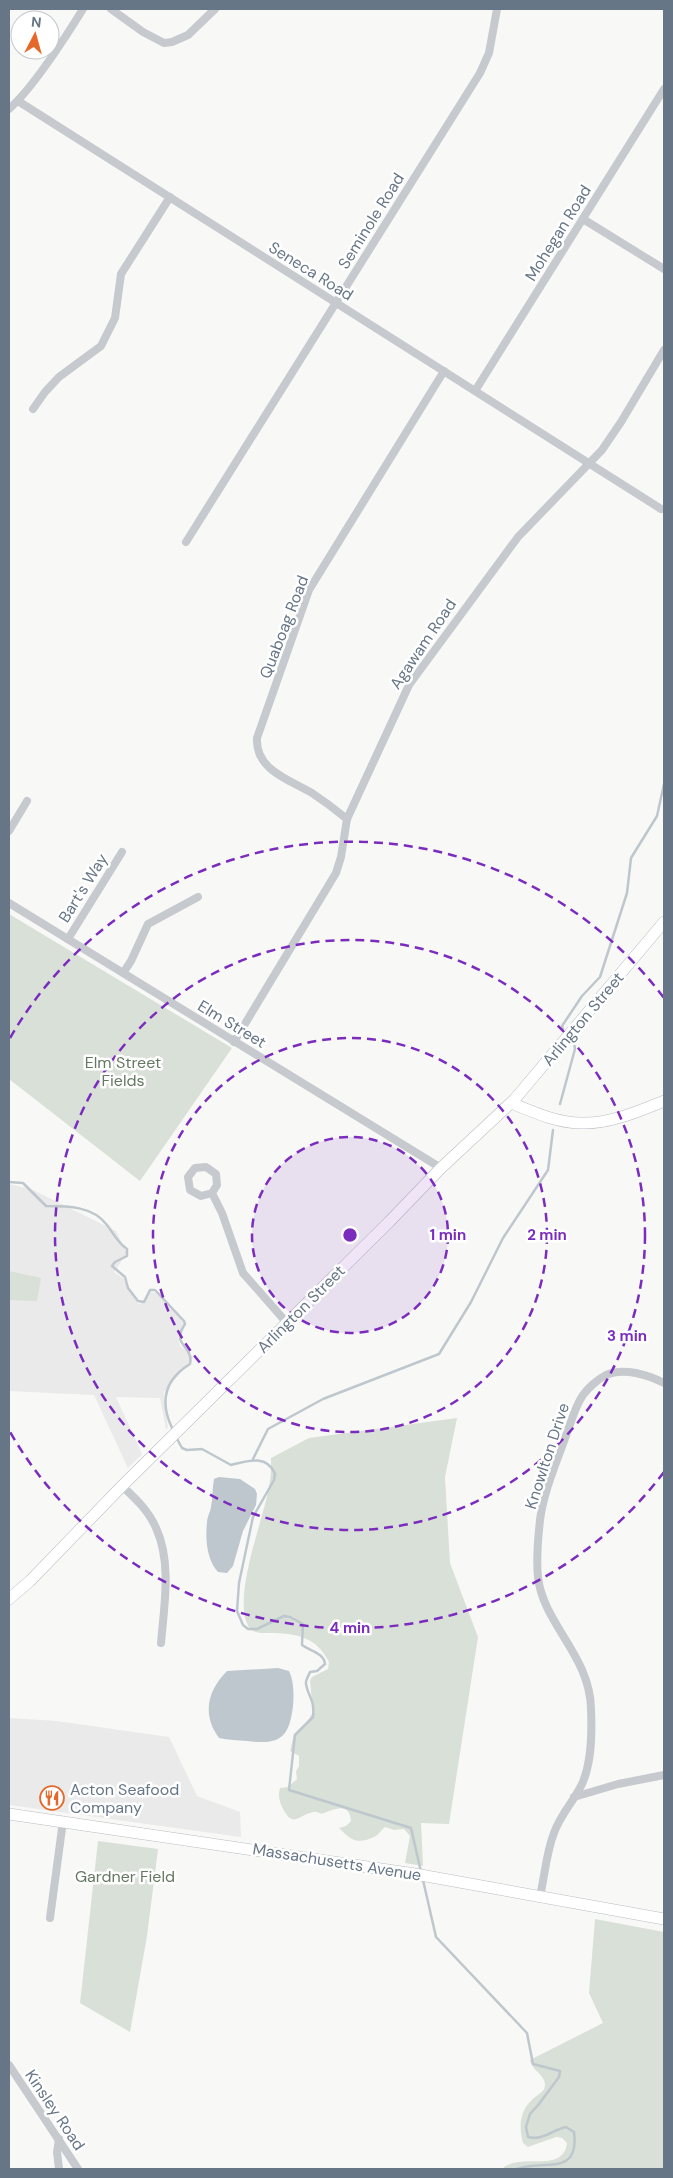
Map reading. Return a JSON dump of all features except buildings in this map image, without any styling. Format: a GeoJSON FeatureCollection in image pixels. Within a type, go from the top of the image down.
{"type":"FeatureCollection","features":[{"type":"Feature","properties":{"kind":"street"},"geometry":{"type":"LineString","coordinates":[[9,109],[18,101],[83,9]]}},
{"type":"Feature","properties":{"kind":"street"},"geometry":{"type":"LineString","coordinates":[[111,9],[142,32],[164,43],[172,42],[188,35],[215,9]]}},
{"type":"Feature","properties":{"kind":"street","name":"Seminole Road"},"geometry":{"type":"LineString","coordinates":[[186,542],[480,73],[489,54],[497,9]]}},
{"type":"Feature","properties":{"kind":"street","name":"Mohegan Road"},"geometry":{"type":"LineString","coordinates":[[476,391],[664,89]]}},
{"type":"Feature","properties":{"kind":"street","name":"Seneca Road"},"geometry":{"type":"LineString","coordinates":[[18,101],[590,463],[661,510]]}},
{"type":"Feature","properties":{"kind":"street"},"geometry":{"type":"LineString","coordinates":[[33,409],[44,392],[59,376],[101,346],[115,318],[119,281],[124,267],[170,197]]}},
{"type":"Feature","properties":{"kind":"street"},"geometry":{"type":"LineString","coordinates":[[583,218],[664,269]]}},
{"type":"Feature","properties":{"kind":"street","name":"Agawam Road"},"geometry":{"type":"LineString","coordinates":[[234,1042],[336,873],[341,857],[347,819],[403,696],[416,674],[518,536],[546,505],[590,463],[621,422],[664,350]]}},
{"type":"Feature","properties":{"kind":"street","name":"Quaboag Road"},"geometry":{"type":"LineString","coordinates":[[347,819],[313,794],[270,769],[260,755],[257,746],[258,738],[309,590],[444,371]]}},
{"type":"Feature","properties":{"kind":"street"},"geometry":{"type":"LineString","coordinates":[[9,831],[27,801]]}},
{"type":"Feature","properties":{"kind":"street","name":"Bart's Way"},"geometry":{"type":"LineString","coordinates":[[68,939],[122,852]]}},
{"type":"Feature","properties":{"kind":"street"},"geometry":{"type":"LineString","coordinates":[[123,973],[131,961],[148,924],[198,897]]}},
{"type":"Feature","properties":{"kind":"street","name":"Elm Street"},"geometry":{"type":"LineString","coordinates":[[9,903],[441,1168]]}},
{"type":"Feature","properties":{"kind":"street","name":"Arlington Street"},"geometry":{"type":"LineString","coordinates":[[9,1599],[30,1581],[122,1486],[389,1222],[441,1168],[511,1103],[574,1032],[664,922]]}},
{"type":"Feature","properties":{"kind":"street"},"geometry":{"type":"LineString","coordinates":[[511,1103],[546,1117],[582,1123],[616,1118],[664,1101]]}},
{"type":"Feature","properties":{"kind":"street"},"geometry":{"type":"LineString","coordinates":[[204,1166],[214,1172],[218,1183],[212,1193],[201,1196],[190,1190],[188,1179],[193,1170],[204,1166]]}},
{"type":"Feature","properties":{"kind":"street"},"geometry":{"type":"LineString","coordinates":[[212,1193],[222,1213],[243,1273],[287,1323]]}},
{"type":"Feature","properties":{"kind":"street","name":"Knowlton Drive"},"geometry":{"type":"LineString","coordinates":[[540,1896],[553,1834],[582,1783],[591,1736],[591,1707],[588,1683],[583,1668],[544,1599],[540,1587],[538,1576],[540,1519],[558,1456],[583,1395],[606,1375],[617,1373],[645,1374],[664,1383]]}},
{"type":"Feature","properties":{"kind":"street"},"geometry":{"type":"LineString","coordinates":[[122,1486],[147,1513],[156,1528],[163,1549],[165,1571],[161,1643]]}},
{"type":"Feature","properties":{"kind":"street"},"geometry":{"type":"LineString","coordinates":[[574,1797],[627,1782],[664,1775]]}},
{"type":"Feature","properties":{"kind":"street","name":"Massachusetts Avenue"},"geometry":{"type":"LineString","coordinates":[[9,1814],[432,1876],[664,1919]]}},
{"type":"Feature","properties":{"kind":"street"},"geometry":{"type":"LineString","coordinates":[[50,1918],[63,1821]]}},
{"type":"Feature","properties":{"kind":"street","name":"Kinsley Road"},"geometry":{"type":"LineString","coordinates":[[9,2065],[78,2169]]}},
{"type":"Feature","properties":{"kind":"street"},"geometry":{"type":"LineString","coordinates":[[58,2139],[59,2169]]}},
{"type":"Feature","properties":{"kind":"shaded area"},"geometry":{"type":"Polygon","coordinates":[[[9,1184],[31,1189],[116,1231],[127,1253],[114,1272],[123,1278],[139,1305],[150,1292],[156,1293],[181,1317],[183,1324],[178,1336],[180,1346],[193,1357],[164,1392],[168,1427],[166,1430],[160,1398],[116,1397],[142,1454],[128,1468],[94,1395],[9,1391],[9,1184]]]}},
{"type":"Feature","properties":{"kind":"shaded area"},"geometry":{"type":"Polygon","coordinates":[[[219,1477],[240,1479],[255,1489],[257,1494],[256,1505],[243,1531],[233,1566],[227,1573],[218,1572],[214,1567],[209,1555],[207,1542],[206,1529],[212,1504],[214,1479],[219,1477]]]}},
{"type":"Feature","properties":{"kind":"shaded area"},"geometry":{"type":"Polygon","coordinates":[[[278,1668],[289,1671],[293,1688],[291,1717],[285,1733],[275,1740],[267,1742],[219,1738],[210,1721],[209,1703],[211,1695],[220,1679],[227,1671],[278,1668]]]}},
{"type":"Feature","properties":{"kind":"shaded area"},"geometry":{"type":"Polygon","coordinates":[[[9,1718],[57,1721],[169,1737],[197,1796],[240,1812],[241,1837],[9,1805],[9,1718]]]}},
{"type":"Feature","properties":{"kind":"green space","name":"Elm Street Fields"},"geometry":{"type":"Polygon","coordinates":[[[9,914],[232,1048],[140,1181],[9,1079],[9,914]]]}},
{"type":"Feature","properties":{"kind":"green space"},"geometry":{"type":"Polygon","coordinates":[[[9,1271],[41,1278],[37,1301],[9,1300],[9,1271]]]}},
{"type":"Feature","properties":{"kind":"green space"},"geometry":{"type":"Polygon","coordinates":[[[457,1418],[445,1477],[450,1563],[478,1637],[449,1824],[421,1823],[423,1866],[405,1863],[410,1836],[404,1829],[394,1830],[385,1827],[376,1836],[359,1841],[351,1839],[339,1828],[346,1826],[351,1821],[348,1811],[345,1809],[341,1808],[323,1813],[313,1812],[296,1819],[289,1818],[286,1814],[280,1802],[279,1793],[280,1788],[288,1787],[297,1779],[296,1771],[299,1766],[299,1756],[290,1751],[294,1734],[306,1724],[313,1712],[310,1681],[312,1677],[328,1669],[329,1662],[319,1647],[299,1636],[259,1633],[251,1630],[245,1617],[244,1600],[250,1558],[270,1481],[271,1458],[309,1438],[457,1418]]]}},
{"type":"Feature","properties":{"kind":"green space","name":"Gardner Field"},"geometry":{"type":"Polygon","coordinates":[[[98,1841],[158,1849],[147,1936],[130,2032],[80,2003],[98,1841]]]}},
{"type":"Feature","properties":{"kind":"green space"},"geometry":{"type":"Polygon","coordinates":[[[595,1919],[664,1932],[664,2169],[502,2169],[510,2164],[520,2162],[550,2161],[564,2153],[567,2143],[562,2138],[556,2137],[528,2147],[523,2143],[521,2120],[528,2104],[542,2092],[545,2086],[545,2082],[530,2060],[603,2023],[589,1993],[595,1919]]]}},
{"type":"Feature","properties":{"kind":"waterway"},"geometry":{"type":"LineString","coordinates":[[563,1029],[562,1026],[582,996],[600,977],[627,893],[631,858],[657,816],[664,784]]}},
{"type":"Feature","properties":{"kind":"waterway"},"geometry":{"type":"LineString","coordinates":[[560,1104],[575,1049],[574,1042]]}},
{"type":"Feature","properties":{"kind":"waterway"},"geometry":{"type":"LineString","coordinates":[[253,1459],[268,1429],[323,1399],[439,1354],[471,1302],[503,1238],[548,1170],[553,1130]]}},
{"type":"Feature","properties":{"kind":"waterway"},"geometry":{"type":"LineString","coordinates":[[9,1182],[23,1183],[46,1206],[79,1208],[95,1214],[127,1249],[127,1256],[115,1262],[112,1266],[125,1277],[128,1288],[138,1301],[144,1302],[150,1290],[155,1290],[184,1321],[185,1324],[180,1337],[189,1353],[190,1364],[174,1377],[166,1392],[165,1401],[173,1430]]}},
{"type":"Feature","properties":{"kind":"waterway"},"geometry":{"type":"LineString","coordinates":[[176,1437],[182,1448],[187,1450],[202,1449],[231,1465],[256,1460],[262,1461],[275,1474],[274,1480],[253,1517],[239,1583],[237,1611],[243,1625],[248,1629],[257,1629],[284,1616],[303,1624],[302,1645],[324,1660],[325,1664],[317,1671],[310,1672],[306,1681],[313,1706],[313,1717],[295,1735],[289,1790],[411,1828],[421,1872]]}},
{"type":"Feature","properties":{"kind":"waterway"},"geometry":{"type":"LineString","coordinates":[[423,1880],[436,1937],[527,2033],[533,2064],[560,2071],[559,2077],[530,2114],[526,2127],[528,2137],[533,2138],[538,2138],[566,2127],[574,2132],[574,2146],[571,2156],[557,2164],[527,2166],[517,2169]]}},
{"type":"Feature","properties":{"kind":"place","name":"Acton Seafood Company"},"geometry":{"type":"Point","coordinates":[52,1798]}}]}
